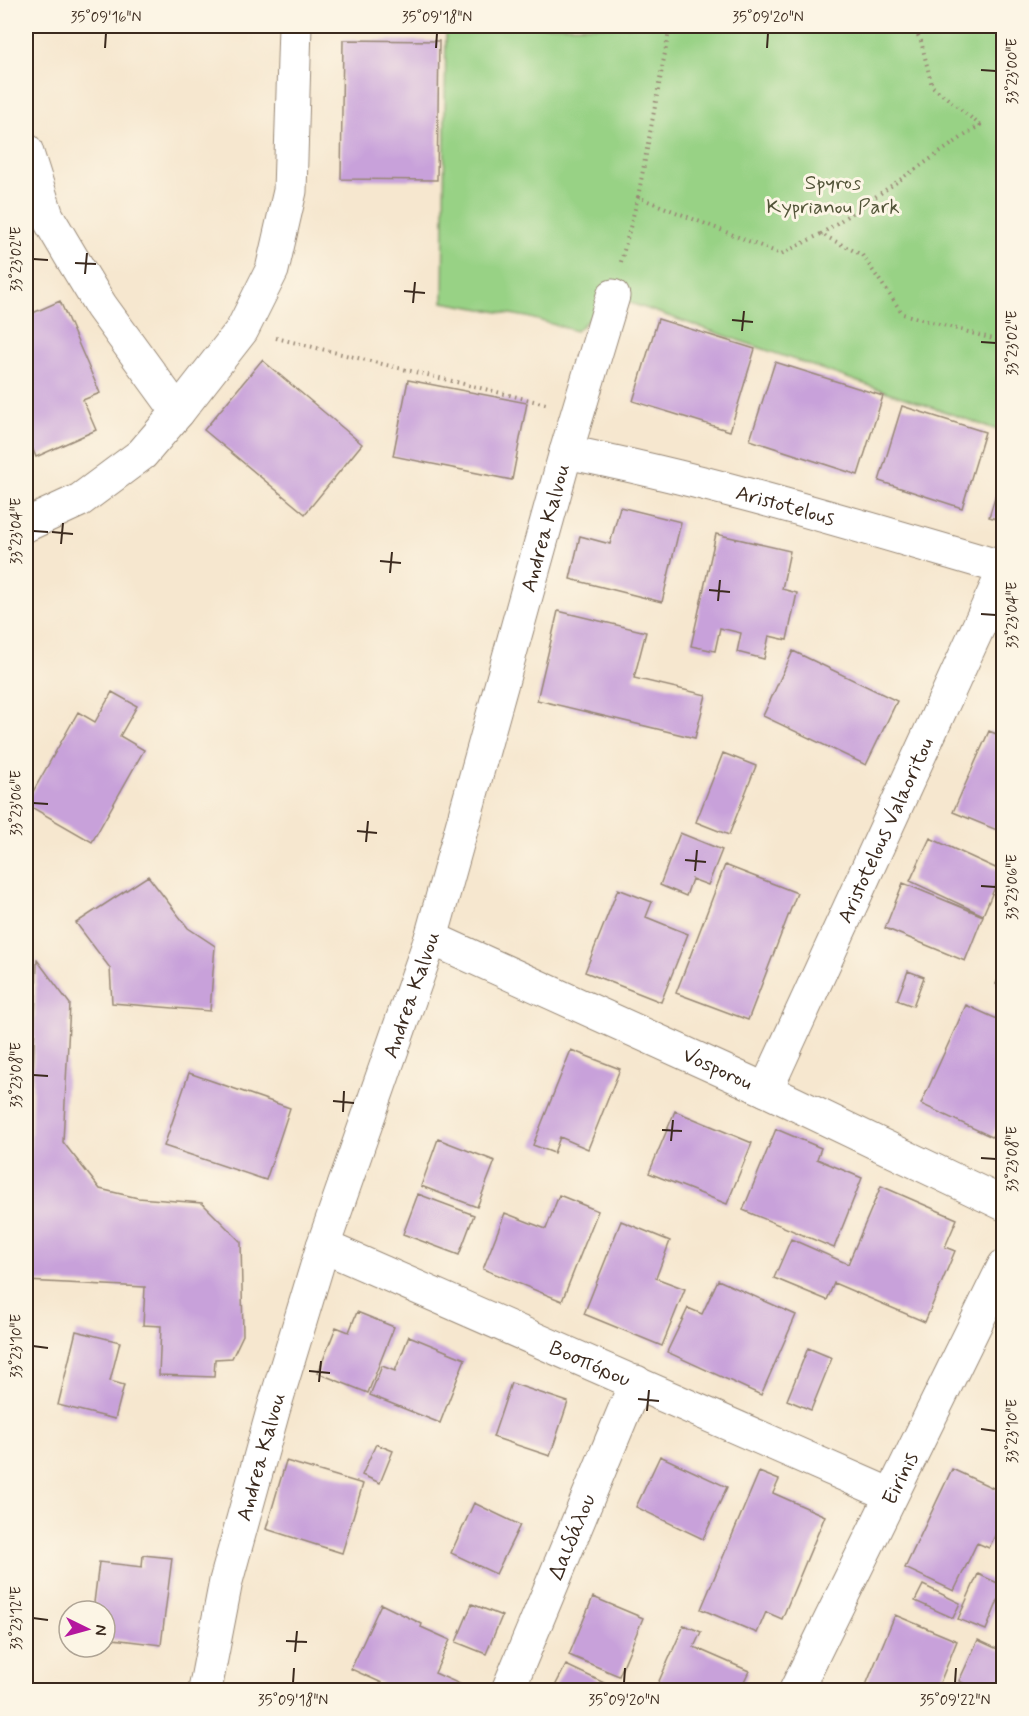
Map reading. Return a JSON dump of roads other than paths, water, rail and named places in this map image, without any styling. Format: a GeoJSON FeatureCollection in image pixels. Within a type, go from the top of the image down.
{"type":"FeatureCollection","features":[{"type":"Feature","properties":{"kind":"street"},"geometry":{"type":"LineString","coordinates":[[26,525],[80,500],[142,454],[242,330],[272,270],[290,191],[295,26]]}},
{"type":"Feature","properties":{"kind":"street"},"geometry":{"type":"LineString","coordinates":[[26,150],[47,216],[73,261],[101,306],[178,412]]}},
{"type":"Feature","properties":{"kind":"street","name":"Andrea Kalvou"},"geometry":{"type":"LineString","coordinates":[[205,1690],[226,1581],[273,1411],[323,1246],[431,938],[566,452],[613,296]]}},
{"type":"Feature","properties":{"kind":"street","name":"Aristotelous"},"geometry":{"type":"LineString","coordinates":[[566,452],[632,465],[802,509],[1004,570]]}},
{"type":"Feature","properties":{"kind":"street","name":"Aristotelous Valaoritou"},"geometry":{"type":"LineString","coordinates":[[766,1090],[1004,570]]}},
{"type":"Feature","properties":{"kind":"street","name":"Vosporou"},"geometry":{"type":"LineString","coordinates":[[431,938],[766,1090],[1004,1204]]}},
{"type":"Feature","properties":{"kind":"street","name":"Βοσπόρου"},"geometry":{"type":"LineString","coordinates":[[323,1246],[891,1495]]}},
{"type":"Feature","properties":{"kind":"street","name":"Eirinis"},"geometry":{"type":"LineString","coordinates":[[796,1690],[1004,1266]]}},
{"type":"Feature","properties":{"kind":"street","name":"Δαιδάλου"},"geometry":{"type":"LineString","coordinates":[[507,1690],[636,1382]]}},
{"type":"Feature","properties":{"kind":"park label","name":"Spyros Kyprianou Park"},"geometry":{"type":"Point","coordinates":[833,194]}}]}
